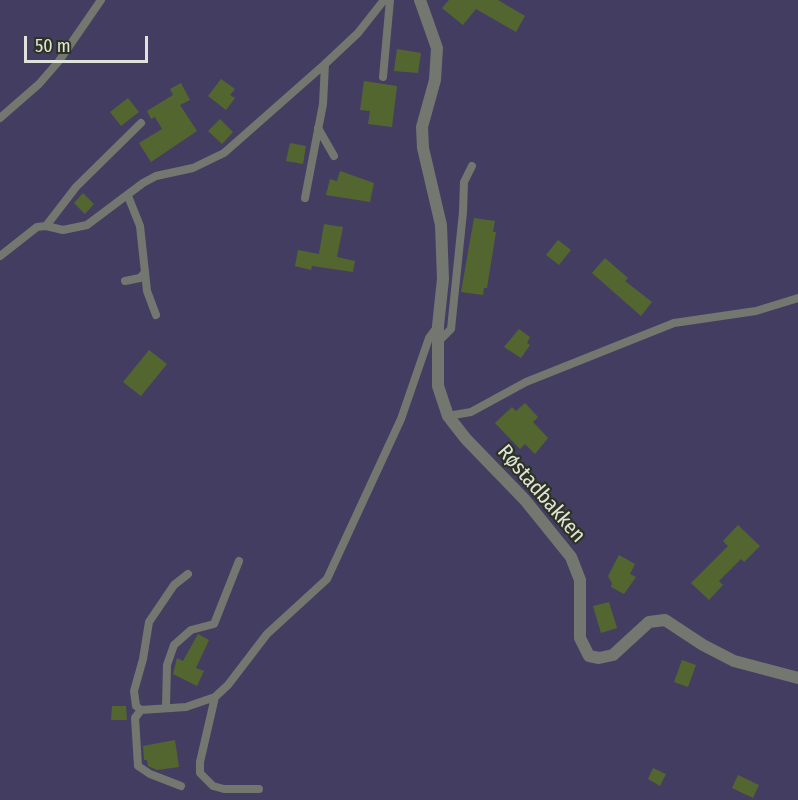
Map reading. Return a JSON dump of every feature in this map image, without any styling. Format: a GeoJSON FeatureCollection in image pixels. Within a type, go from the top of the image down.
{"type":"FeatureCollection","features":[{"type":"Feature","properties":{"kind":"street","name":"Røstadbakken"},"geometry":{"type":"LineString","coordinates":[[420,0],[437,48],[438,63],[422,127],[422,138],[426,170],[441,225],[443,279],[438,326],[438,386],[448,416],[466,439],[525,500],[571,557],[580,580],[580,638],[589,656],[599,658],[613,655],[649,622],[665,620],[703,645],[734,661],[798,678]]}},
{"type":"Feature","properties":{"kind":"lane"},"geometry":{"type":"LineString","coordinates":[[0,118],[39,84],[59,61],[101,0]]}},
{"type":"Feature","properties":{"kind":"lane"},"geometry":{"type":"LineString","coordinates":[[46,225],[63,230],[87,225],[156,176],[193,168],[224,153],[326,64],[358,33],[384,0]]}},
{"type":"Feature","properties":{"kind":"lane"},"geometry":{"type":"LineString","coordinates":[[383,77],[390,0]]}},
{"type":"Feature","properties":{"kind":"lane"},"geometry":{"type":"LineString","coordinates":[[305,198],[318,128],[326,64]]}},
{"type":"Feature","properties":{"kind":"lane"},"geometry":{"type":"LineString","coordinates":[[0,256],[32,230],[46,225],[76,187],[141,123]]}},
{"type":"Feature","properties":{"kind":"lane"},"geometry":{"type":"LineString","coordinates":[[318,128],[334,156]]}},
{"type":"Feature","properties":{"kind":"lane","name":"Røstadbakken"},"geometry":{"type":"LineString","coordinates":[[439,341],[451,329],[464,182],[472,166]]}},
{"type":"Feature","properties":{"kind":"lane"},"geometry":{"type":"LineString","coordinates":[[128,196],[142,234],[147,291],[156,315]]}},
{"type":"Feature","properties":{"kind":"lane"},"geometry":{"type":"LineString","coordinates":[[125,281],[140,278],[146,272]]}},
{"type":"Feature","properties":{"kind":"lane"},"geometry":{"type":"LineString","coordinates":[[448,416],[471,411],[526,382],[674,323],[756,311],[798,298]]}},
{"type":"Feature","properties":{"kind":"lane","name":"Røstadbakken"},"geometry":{"type":"LineString","coordinates":[[141,710],[194,705],[214,697],[228,685],[267,634],[321,587],[332,571],[401,419],[429,338],[438,326]]}},
{"type":"Feature","properties":{"kind":"lane"},"geometry":{"type":"LineString","coordinates":[[166,706],[167,665],[174,645],[191,630],[214,624],[239,561]]}},
{"type":"Feature","properties":{"kind":"lane"},"geometry":{"type":"LineString","coordinates":[[181,786],[150,774],[138,766],[135,718],[141,710],[136,706],[134,691],[143,659],[149,622],[174,585],[188,574]]}},
{"type":"Feature","properties":{"kind":"lane"},"geometry":{"type":"LineString","coordinates":[[214,697],[200,762],[200,773],[213,786],[224,789],[259,789]]}},
{"type":"Feature","properties":{"kind":"shaded area"},"geometry":{"type":"Polygon","coordinates":[[[0,0],[798,0],[798,800],[0,800],[0,0]]]}},
{"type":"Feature","properties":{"kind":"building"},"geometry":{"type":"Polygon","coordinates":[[[449,0],[498,0],[525,16],[516,32],[476,9],[463,25],[442,8],[449,0]]]}},
{"type":"Feature","properties":{"kind":"building"},"geometry":{"type":"Polygon","coordinates":[[[397,49],[421,53],[418,73],[394,71],[397,49]]]}},
{"type":"Feature","properties":{"kind":"building"},"geometry":{"type":"Polygon","coordinates":[[[221,79],[235,89],[230,95],[235,98],[226,110],[208,96],[221,79]]]}},
{"type":"Feature","properties":{"kind":"building"},"geometry":{"type":"Polygon","coordinates":[[[364,81],[397,86],[392,127],[368,124],[370,111],[360,110],[364,81]]]}},
{"type":"Feature","properties":{"kind":"building"},"geometry":{"type":"Polygon","coordinates":[[[181,83],[190,100],[180,105],[197,131],[151,162],[139,143],[162,129],[155,117],[151,119],[147,111],[173,95],[170,89],[181,83]]]}},
{"type":"Feature","properties":{"kind":"building"},"geometry":{"type":"Polygon","coordinates":[[[128,98],[139,112],[121,126],[110,112],[128,98]]]}},
{"type":"Feature","properties":{"kind":"building"},"geometry":{"type":"Polygon","coordinates":[[[220,119],[233,132],[222,144],[208,131],[220,119]]]}},
{"type":"Feature","properties":{"kind":"building"},"geometry":{"type":"Polygon","coordinates":[[[290,143],[306,146],[303,164],[286,161],[290,143]]]}},
{"type":"Feature","properties":{"kind":"building"},"geometry":{"type":"Polygon","coordinates":[[[340,171],[374,183],[370,202],[326,195],[330,179],[337,181],[340,171]]]}},
{"type":"Feature","properties":{"kind":"building"},"geometry":{"type":"Polygon","coordinates":[[[83,193],[94,204],[85,214],[74,203],[83,193]]]}},
{"type":"Feature","properties":{"kind":"building"},"geometry":{"type":"Polygon","coordinates":[[[474,218],[495,221],[493,232],[496,232],[487,288],[484,288],[483,295],[461,292],[474,218]]]}},
{"type":"Feature","properties":{"kind":"building"},"geometry":{"type":"Polygon","coordinates":[[[324,224],[343,227],[337,257],[355,261],[353,272],[312,266],[311,270],[295,266],[298,250],[319,254],[324,224]]]}},
{"type":"Feature","properties":{"kind":"building"},"geometry":{"type":"Polygon","coordinates":[[[558,240],[571,250],[559,265],[546,255],[558,240]]]}},
{"type":"Feature","properties":{"kind":"building"},"geometry":{"type":"Polygon","coordinates":[[[605,258],[628,278],[625,281],[652,302],[641,316],[592,273],[605,258]]]}},
{"type":"Feature","properties":{"kind":"building"},"geometry":{"type":"Polygon","coordinates":[[[519,329],[530,337],[527,343],[530,345],[521,358],[504,347],[519,329]]]}},
{"type":"Feature","properties":{"kind":"building"},"geometry":{"type":"Polygon","coordinates":[[[149,350],[167,364],[141,396],[123,382],[149,350]]]}},
{"type":"Feature","properties":{"kind":"building"},"geometry":{"type":"Polygon","coordinates":[[[525,403],[538,417],[533,422],[548,438],[535,454],[525,444],[520,449],[495,423],[512,407],[516,411],[525,403]]]}},
{"type":"Feature","properties":{"kind":"building"},"geometry":{"type":"Polygon","coordinates":[[[738,525],[760,546],[744,562],[741,559],[719,581],[723,585],[709,600],[691,583],[728,546],[723,541],[738,525]]]}},
{"type":"Feature","properties":{"kind":"building"},"geometry":{"type":"Polygon","coordinates":[[[619,555],[635,564],[630,574],[636,577],[624,594],[611,587],[612,583],[608,576],[619,555]]]}},
{"type":"Feature","properties":{"kind":"building"},"geometry":{"type":"Polygon","coordinates":[[[609,602],[617,628],[601,633],[593,606],[609,602]]]}},
{"type":"Feature","properties":{"kind":"building"},"geometry":{"type":"Polygon","coordinates":[[[198,634],[209,640],[196,668],[204,671],[197,686],[173,674],[177,658],[183,661],[198,634]]]}},
{"type":"Feature","properties":{"kind":"building"},"geometry":{"type":"Polygon","coordinates":[[[682,660],[696,665],[688,687],[674,682],[682,660]]]}},
{"type":"Feature","properties":{"kind":"building"},"geometry":{"type":"Polygon","coordinates":[[[112,706],[126,706],[127,720],[111,720],[112,706]]]}},
{"type":"Feature","properties":{"kind":"building"},"geometry":{"type":"Polygon","coordinates":[[[175,740],[179,767],[157,770],[148,766],[147,760],[144,760],[143,746],[175,740]]]}},
{"type":"Feature","properties":{"kind":"building"},"geometry":{"type":"Polygon","coordinates":[[[653,768],[666,774],[660,786],[648,779],[653,768]]]}},
{"type":"Feature","properties":{"kind":"building"},"geometry":{"type":"Polygon","coordinates":[[[738,775],[759,785],[753,798],[732,788],[738,775]]]}}]}
